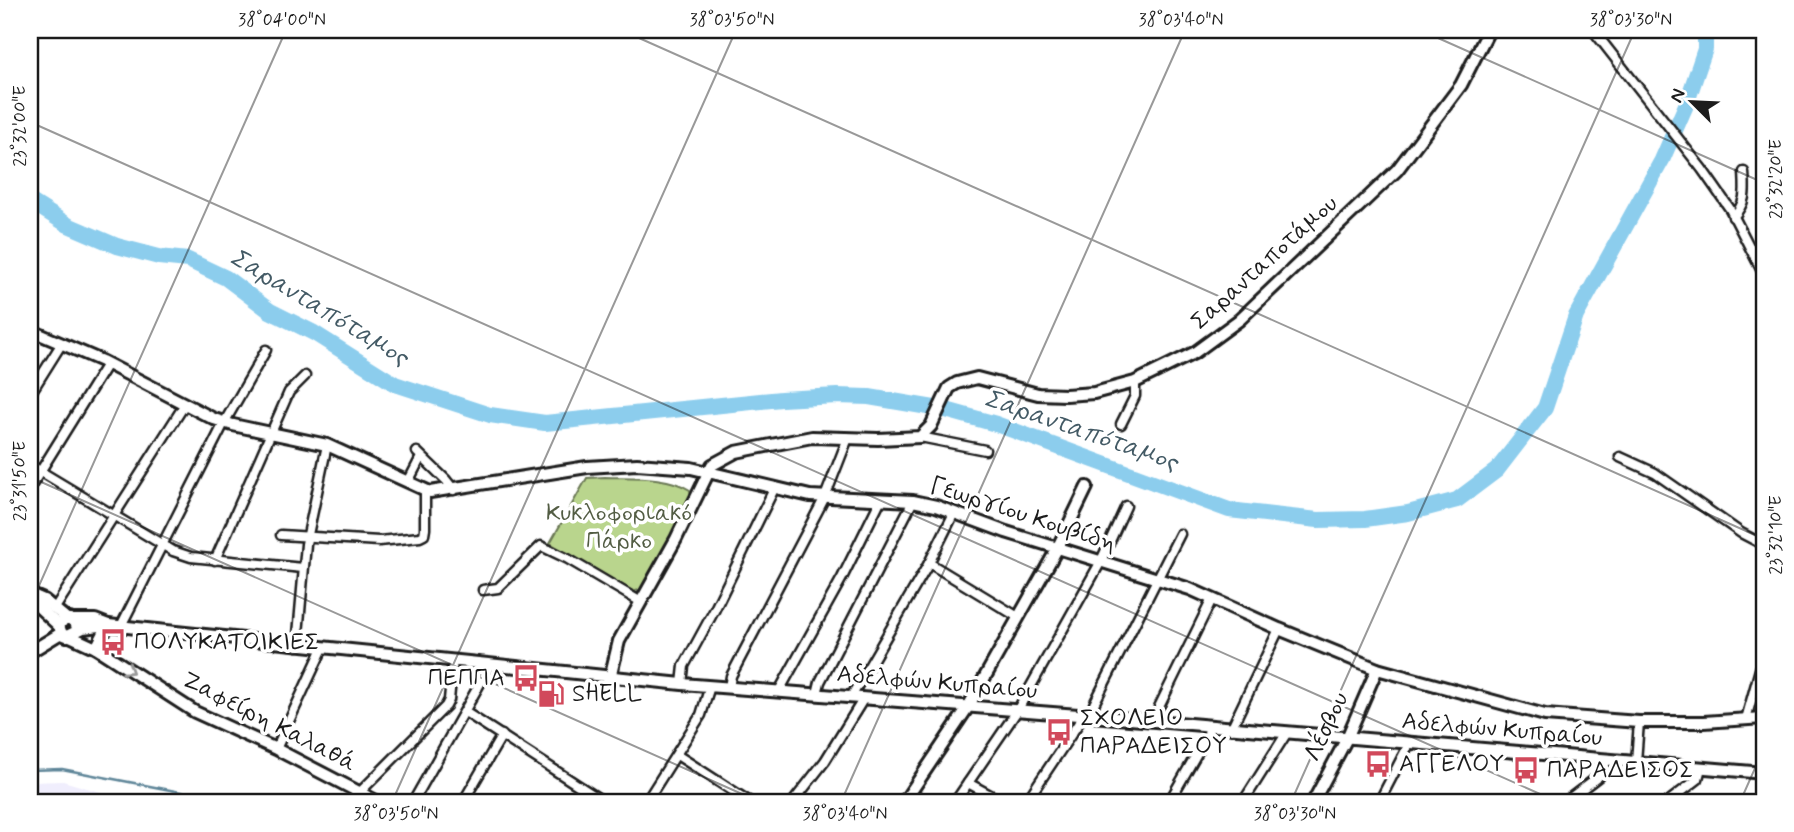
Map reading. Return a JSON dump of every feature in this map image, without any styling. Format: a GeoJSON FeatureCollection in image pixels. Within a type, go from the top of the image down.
{"type":"FeatureCollection","features":[{"type":"Feature","properties":{"kind":"street","name":"Σαρανταποτάμου"},"geometry":{"type":"LineString","coordinates":[[920,437],[927,432],[948,388],[957,383],[977,378],[1026,391],[1066,395],[1094,393],[1135,383],[1178,363],[1210,343],[1239,320],[1407,159],[1461,85],[1489,30]]}},
{"type":"Feature","properties":{"kind":"street"},"geometry":{"type":"LineString","coordinates":[[1592,30],[1684,145],[1733,217],[1764,275]]}},
{"type":"Feature","properties":{"kind":"street"},"geometry":{"type":"LineString","coordinates":[[1759,30],[1764,32]]}},
{"type":"Feature","properties":{"kind":"street"},"geometry":{"type":"LineString","coordinates":[[1733,217],[1743,207],[1746,198],[1744,172]]}},
{"type":"Feature","properties":{"kind":"street","name":"Γεωργίου Κουβίδη"},"geometry":{"type":"LineString","coordinates":[[30,330],[107,364],[224,423],[327,445],[430,492],[587,467],[637,464],[691,468],[774,489],[825,497],[913,501],[1212,599],[1377,669],[1545,715],[1639,722],[1764,718]]}},
{"type":"Feature","properties":{"kind":"street"},"geometry":{"type":"LineString","coordinates":[[30,394],[62,343]]}},
{"type":"Feature","properties":{"kind":"street"},"geometry":{"type":"LineString","coordinates":[[121,626],[224,423],[266,351]]}},
{"type":"Feature","properties":{"kind":"street"},"geometry":{"type":"LineString","coordinates":[[30,488],[107,364]]}},
{"type":"Feature","properties":{"kind":"street"},"geometry":{"type":"LineString","coordinates":[[215,560],[289,391],[305,376]]}},
{"type":"Feature","properties":{"kind":"street"},"geometry":{"type":"LineString","coordinates":[[1121,424],[1135,397],[1135,383]]}},
{"type":"Feature","properties":{"kind":"street"},"geometry":{"type":"LineString","coordinates":[[55,608],[185,404]]}},
{"type":"Feature","properties":{"kind":"street"},"geometry":{"type":"LineString","coordinates":[[610,678],[619,640],[676,539],[707,472],[720,459],[756,447],[812,437],[920,437],[985,450]]}},
{"type":"Feature","properties":{"kind":"street"},"geometry":{"type":"LineString","coordinates":[[729,688],[731,676],[825,497],[848,438]]}},
{"type":"Feature","properties":{"kind":"street"},"geometry":{"type":"LineString","coordinates":[[297,646],[303,568],[327,445]]}},
{"type":"Feature","properties":{"kind":"street"},"geometry":{"type":"LineString","coordinates":[[408,482],[419,454],[454,490]]}},
{"type":"Feature","properties":{"kind":"street"},"geometry":{"type":"LineString","coordinates":[[1620,457],[1655,473],[1741,533],[1764,545]]}},
{"type":"Feature","properties":{"kind":"street"},"geometry":{"type":"LineString","coordinates":[[30,466],[162,545],[191,558],[303,568]]}},
{"type":"Feature","properties":{"kind":"street"},"geometry":{"type":"LineString","coordinates":[[904,802],[968,707],[1057,549],[1087,487]]}},
{"type":"Feature","properties":{"kind":"street"},"geometry":{"type":"LineString","coordinates":[[682,684],[684,666],[774,489]]}},
{"type":"Feature","properties":{"kind":"street"},"geometry":{"type":"LineString","coordinates":[[281,535],[379,541],[420,537],[424,535],[425,529],[425,490]]}},
{"type":"Feature","properties":{"kind":"street"},"geometry":{"type":"LineString","coordinates":[[779,691],[842,578],[881,499]]}},
{"type":"Feature","properties":{"kind":"street"},"geometry":{"type":"LineString","coordinates":[[817,694],[820,682],[913,501]]}},
{"type":"Feature","properties":{"kind":"street"},"geometry":{"type":"LineString","coordinates":[[955,802],[1017,711],[1100,562],[1126,506]]}},
{"type":"Feature","properties":{"kind":"street"},"geometry":{"type":"LineString","coordinates":[[851,697],[929,563],[954,513]]}},
{"type":"Feature","properties":{"kind":"street"},"geometry":{"type":"LineString","coordinates":[[1095,716],[1094,704],[1180,534]]}},
{"type":"Feature","properties":{"kind":"street"},"geometry":{"type":"LineString","coordinates":[[483,590],[498,588],[541,547],[568,559],[641,601]]}},
{"type":"Feature","properties":{"kind":"street"},"geometry":{"type":"LineString","coordinates":[[929,563],[1018,617]]}},
{"type":"Feature","properties":{"kind":"street"},"geometry":{"type":"LineString","coordinates":[[30,596],[55,608],[68,627]]}},
{"type":"Feature","properties":{"kind":"street"},"geometry":{"type":"LineString","coordinates":[[30,596],[68,627]]}},
{"type":"Feature","properties":{"kind":"street"},"geometry":{"type":"LineString","coordinates":[[1155,721],[1159,707],[1212,599]]}},
{"type":"Feature","properties":{"kind":"street"},"geometry":{"type":"LineString","coordinates":[[96,648],[108,625]]}},
{"type":"Feature","properties":{"kind":"street","name":"Αδελφών Κυπραίου"},"geometry":{"type":"LineString","coordinates":[[68,627],[121,626],[610,678],[1764,773]]}},
{"type":"Feature","properties":{"kind":"street"},"geometry":{"type":"LineString","coordinates":[[30,652],[68,627]]}},
{"type":"Feature","properties":{"kind":"street","name":"Ζαφείρη Καλαθά"},"geometry":{"type":"LineString","coordinates":[[68,627],[195,712],[276,749],[378,802]]}},
{"type":"Feature","properties":{"kind":"street"},"geometry":{"type":"LineString","coordinates":[[1231,729],[1279,629]]}},
{"type":"Feature","properties":{"kind":"street"},"geometry":{"type":"LineString","coordinates":[[276,749],[323,648]]}},
{"type":"Feature","properties":{"kind":"street"},"geometry":{"type":"LineString","coordinates":[[1746,719],[1764,655]]}},
{"type":"Feature","properties":{"kind":"street"},"geometry":{"type":"LineString","coordinates":[[360,792],[446,706],[453,660]]}},
{"type":"Feature","properties":{"kind":"street"},"geometry":{"type":"LineString","coordinates":[[413,802],[491,664]]}},
{"type":"Feature","properties":{"kind":"street","name":"Λέσβου"},"geometry":{"type":"LineString","coordinates":[[1314,802],[1347,738],[1377,669]]}},
{"type":"Feature","properties":{"kind":"street"},"geometry":{"type":"LineString","coordinates":[[646,802],[701,715],[710,686]]}},
{"type":"Feature","properties":{"kind":"street"},"geometry":{"type":"LineString","coordinates":[[793,802],[825,761],[863,698]]}},
{"type":"Feature","properties":{"kind":"street"},"geometry":{"type":"LineString","coordinates":[[465,712],[604,802]]}},
{"type":"Feature","properties":{"kind":"street"},"geometry":{"type":"LineString","coordinates":[[1026,802],[1079,724],[1081,717]]}},
{"type":"Feature","properties":{"kind":"street"},"geometry":{"type":"LineString","coordinates":[[1636,762],[1639,722]]}},
{"type":"Feature","properties":{"kind":"street"},"geometry":{"type":"LineString","coordinates":[[1169,802],[1208,734],[1209,727]]}},
{"type":"Feature","properties":{"kind":"street"},"geometry":{"type":"LineString","coordinates":[[1244,802],[1286,734]]}},
{"type":"Feature","properties":{"kind":"street"},"geometry":{"type":"LineString","coordinates":[[463,802],[502,735]]}},
{"type":"Feature","properties":{"kind":"street"},"geometry":{"type":"LineString","coordinates":[[1379,802],[1409,744]]}},
{"type":"Feature","properties":{"kind":"street"},"geometry":{"type":"LineString","coordinates":[[677,755],[745,801]]}},
{"type":"Feature","properties":{"kind":"street"},"geometry":{"type":"LineString","coordinates":[[1565,802],[1599,776],[1607,760]]}},
{"type":"Feature","properties":{"kind":"street"},"geometry":{"type":"LineString","coordinates":[[1668,802],[1698,779],[1700,768]]}},
{"type":"Feature","properties":{"kind":"street"},"geometry":{"type":"LineString","coordinates":[[968,783],[1003,802]]}},
{"type":"Feature","properties":{"kind":"shaded area"},"geometry":{"type":"Polygon","coordinates":[[[63,781],[147,802],[30,802],[30,782],[63,781]]]}},
{"type":"Feature","properties":{"kind":"green space","name":"Κυκλοφοριακό Πάρκο"},"geometry":{"type":"Polygon","coordinates":[[[587,478],[660,480],[690,490],[691,502],[643,589],[632,592],[550,543],[587,478]]]}},
{"type":"Feature","properties":{"kind":"waterway","name":"Σαρανταπόταμος"},"geometry":{"type":"LineString","coordinates":[[30,201],[68,225],[117,246],[159,257],[188,260],[226,278],[270,311],[314,333],[395,384],[490,415],[545,423],[781,399],[869,397],[946,410],[996,424],[1229,510],[1318,520],[1365,519],[1408,513],[1457,500],[1497,470],[1545,408],[1576,316],[1662,160],[1686,105],[1705,49],[1705,30]]}},
{"type":"Feature","properties":{"kind":"waterway"},"geometry":{"type":"LineString","coordinates":[[30,770],[62,769],[232,802]]}},
{"type":"Feature","properties":{"kind":"place","name":"ΠΟΛΥΚΑΤΟΙΚΙΕΣ"},"geometry":{"type":"Point","coordinates":[113,642]}},
{"type":"Feature","properties":{"kind":"place","name":"ΠΕΠΠΑ"},"geometry":{"type":"Point","coordinates":[526,678]}},
{"type":"Feature","properties":{"kind":"place","name":"SHELL"},"geometry":{"type":"Point","coordinates":[551,694]}},
{"type":"Feature","properties":{"kind":"place","name":"ΣΧΟΛΕΙΟ ΠΑΡΑΔΕΙΣΟΥ"},"geometry":{"type":"Point","coordinates":[1059,732]}},
{"type":"Feature","properties":{"kind":"place","name":"ΑΓΓΕΛΟΥ"},"geometry":{"type":"Point","coordinates":[1378,764]}},
{"type":"Feature","properties":{"kind":"place","name":"ΠΑΡΑΔΕΙΣΟΣ"},"geometry":{"type":"Point","coordinates":[1526,770]}}]}
